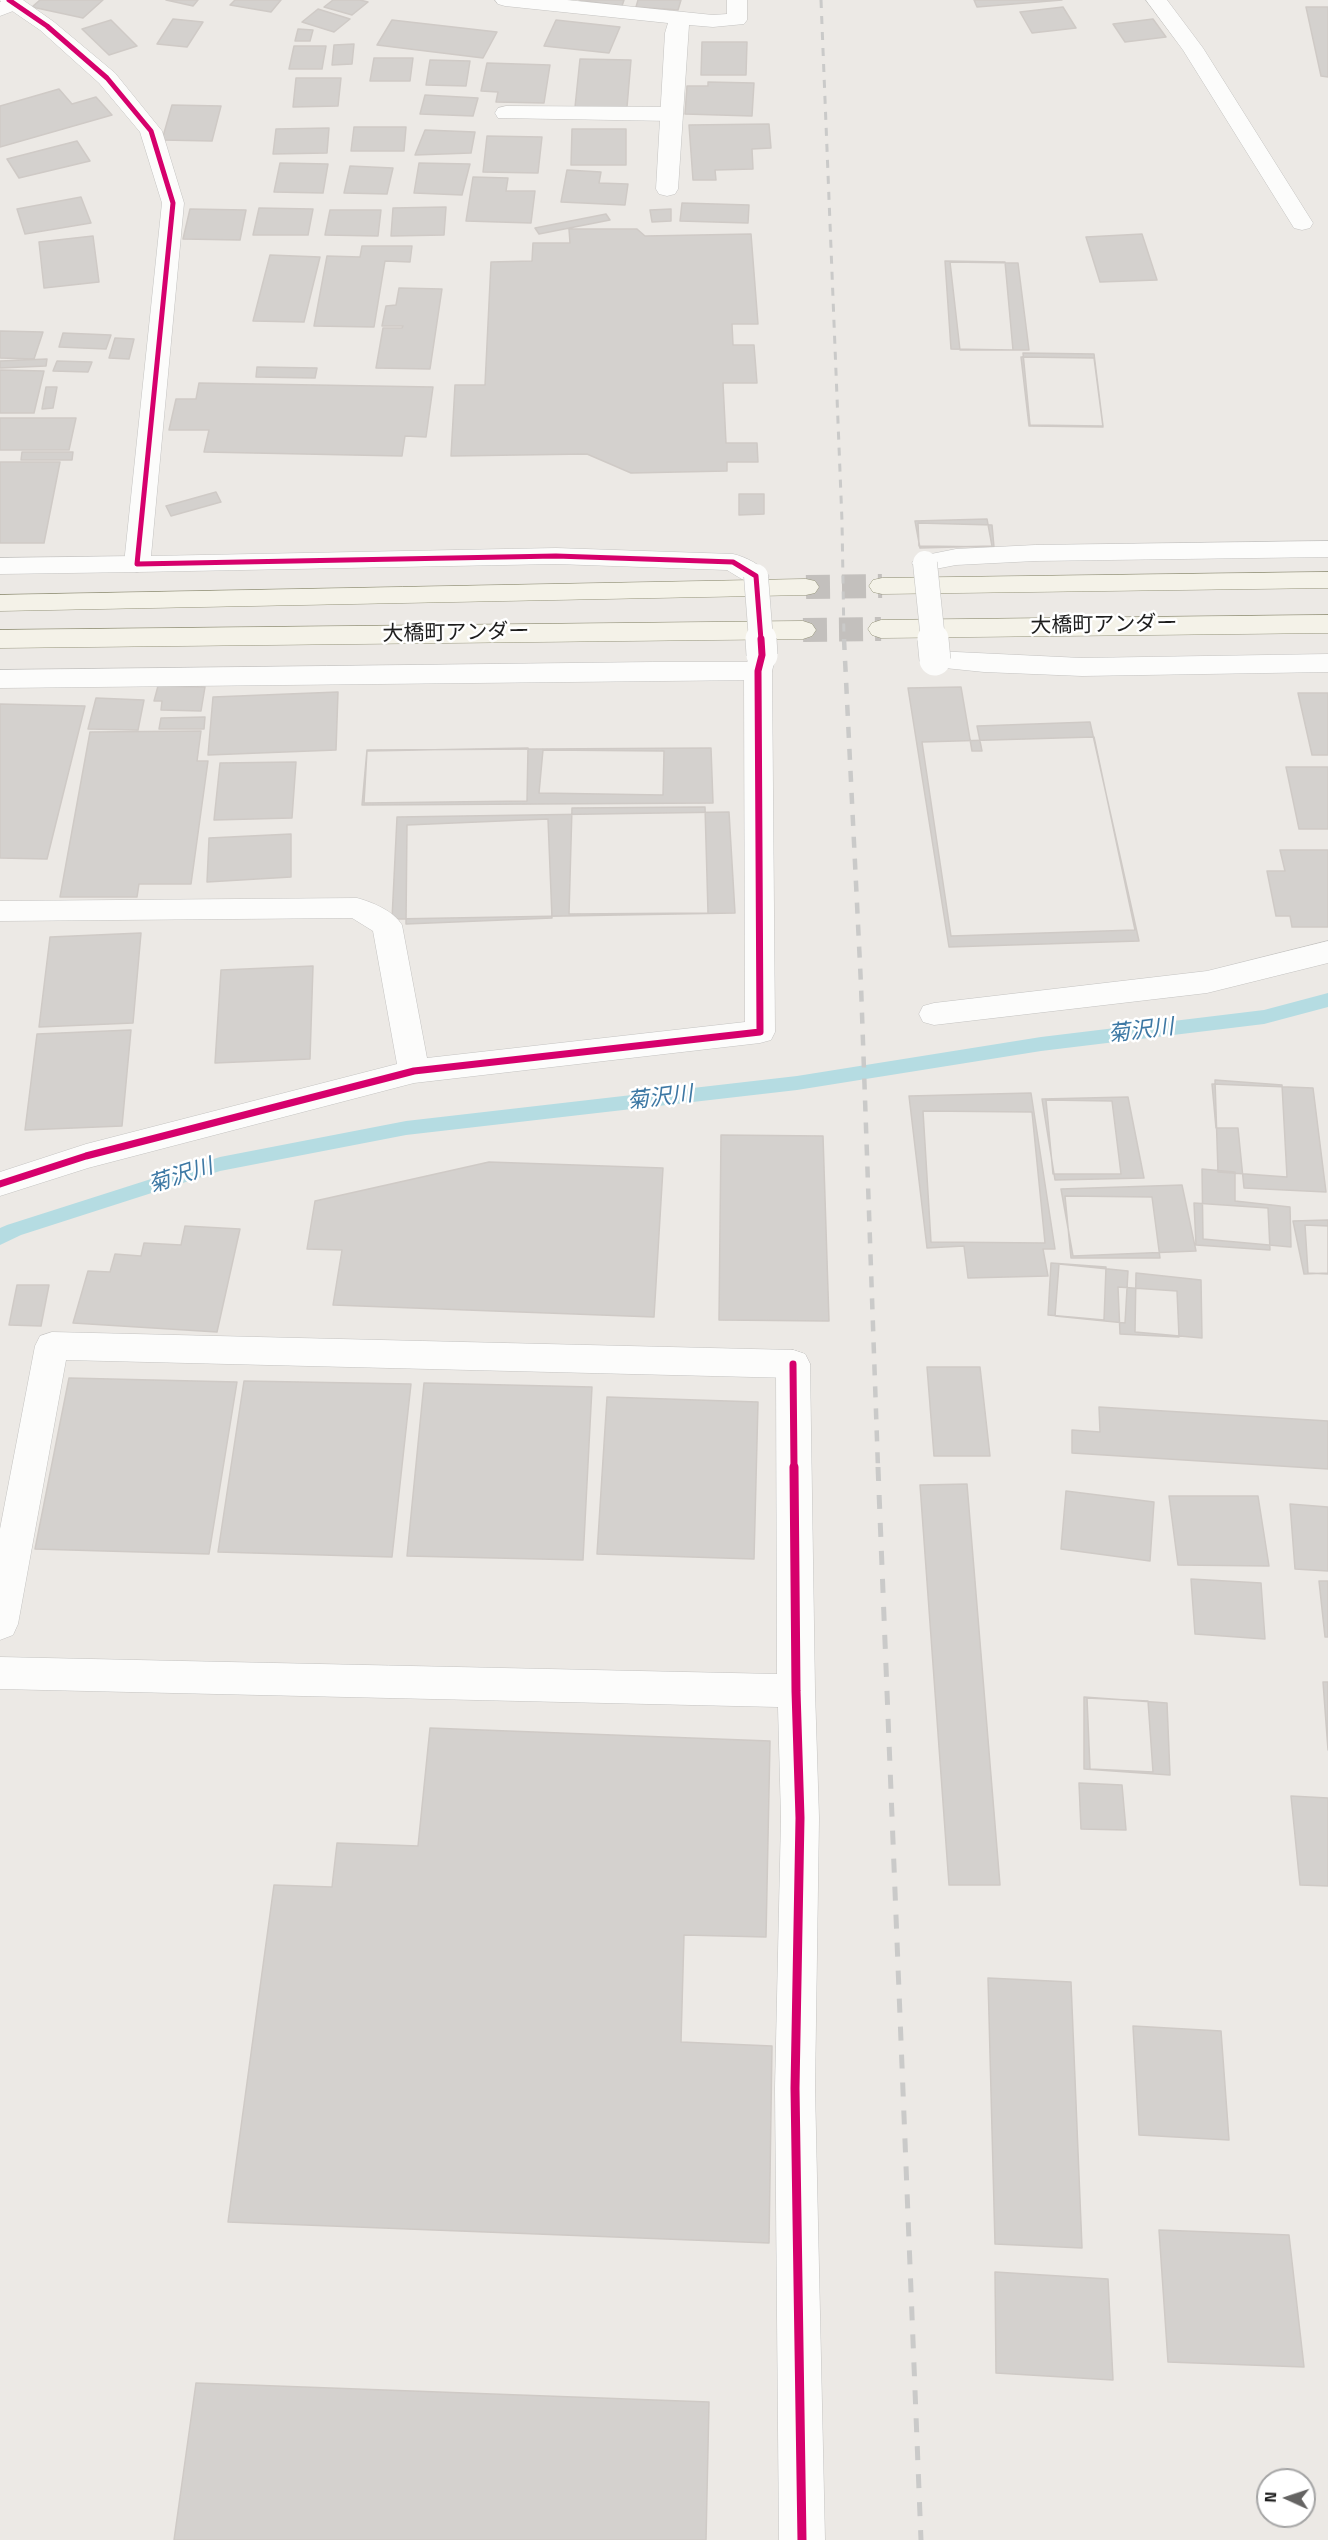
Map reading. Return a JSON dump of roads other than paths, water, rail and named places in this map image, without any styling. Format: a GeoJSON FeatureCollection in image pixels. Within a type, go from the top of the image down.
{"type":"FeatureCollection","features":[{"type":"Feature","properties":{"kind":"main road","name":"大橋町アンダー"},"geometry":{"type":"LineString","coordinates":[[882,586],[1328,580]]}},
{"type":"Feature","properties":{"kind":"main road","name":"大橋町アンダー"},"geometry":{"type":"LineString","coordinates":[[0,603],[806,586]]}},
{"type":"Feature","properties":{"kind":"main road","name":"大橋町アンダー"},"geometry":{"type":"LineString","coordinates":[[881,629],[1328,624]]}},
{"type":"Feature","properties":{"kind":"main road","name":"大橋町アンダー"},"geometry":{"type":"LineString","coordinates":[[0,639],[803,630]]}},
{"type":"Feature","properties":{"kind":"street"},"geometry":{"type":"LineString","coordinates":[[505,0],[680,19],[737,20],[737,0]]}},
{"type":"Feature","properties":{"kind":"street"},"geometry":{"type":"LineString","coordinates":[[1156,0],[1192,48],[1302,223]]}},
{"type":"Feature","properties":{"kind":"street"},"geometry":{"type":"LineString","coordinates":[[8,5],[47,26],[107,78],[152,131],[173,203],[137,564]]}},
{"type":"Feature","properties":{"kind":"street"},"geometry":{"type":"LineString","coordinates":[[667,189],[675,33],[680,19]]}},
{"type":"Feature","properties":{"kind":"street"},"geometry":{"type":"LineString","coordinates":[[506,112],[672,114]]}},
{"type":"Feature","properties":{"kind":"street"},"geometry":{"type":"LineString","coordinates":[[1328,549],[1035,553],[956,557],[925,563],[935,660],[1094,666],[1328,663]]}},
{"type":"Feature","properties":{"kind":"street"},"geometry":{"type":"LineString","coordinates":[[0,566],[556,556],[733,562],[756,576],[760,663],[760,1032],[414,1071],[86,1156],[0,1184]]}},
{"type":"Feature","properties":{"kind":"street"},"geometry":{"type":"LineString","coordinates":[[0,680],[653,670],[760,663]]}},
{"type":"Feature","properties":{"kind":"street"},"geometry":{"type":"LineString","coordinates":[[0,911],[357,908],[387,925],[414,1071]]}},
{"type":"Feature","properties":{"kind":"street"},"geometry":{"type":"LineString","coordinates":[[934,1014],[1207,982],[1328,952]]}},
{"type":"Feature","properties":{"kind":"street"},"geometry":{"type":"LineString","coordinates":[[0,1624],[52,1346],[792,1364],[800,1818],[795,2088],[802,2540]]}},
{"type":"Feature","properties":{"kind":"street"},"geometry":{"type":"LineString","coordinates":[[0,1673],[796,1691]]}},
{"type":"Feature","properties":{"kind":"waterway","name":"菊沢川"},"geometry":{"type":"LineString","coordinates":[[0,1237],[14,1230],[220,1164],[406,1128],[797,1083],[1041,1044],[1264,1017],[1328,1000]]}},
{"type":"Feature","properties":{"kind":"tunnel"},"geometry":{"type":"LineString","coordinates":[[806,587],[882,586]]}},
{"type":"Feature","properties":{"kind":"tunnel"},"geometry":{"type":"LineString","coordinates":[[803,630],[881,629]]}},
{"type":"Feature","properties":{"kind":"railway"},"geometry":{"type":"LineString","coordinates":[[821,0],[842,521],[844,640]]}},
{"type":"Feature","properties":{"kind":"railway"},"geometry":{"type":"LineString","coordinates":[[844,639],[861,985],[878,1468]]}},
{"type":"Feature","properties":{"kind":"railway"},"geometry":{"type":"LineString","coordinates":[[878,1467],[921,2540]]}}]}
